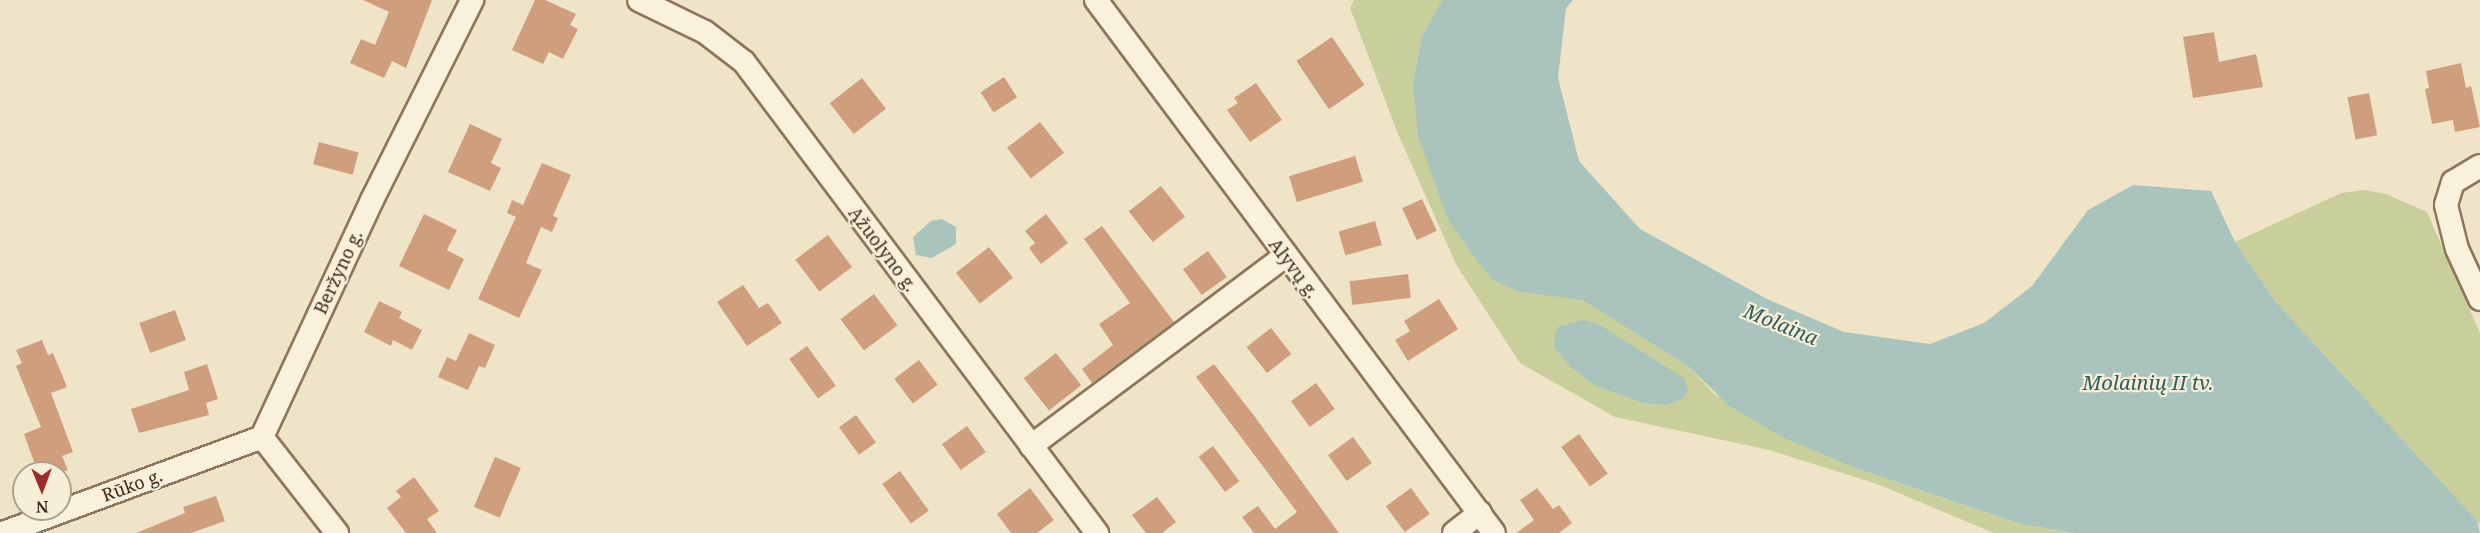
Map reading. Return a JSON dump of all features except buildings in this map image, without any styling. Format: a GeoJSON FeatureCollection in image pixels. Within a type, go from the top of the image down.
{"type":"FeatureCollection","features":[{"type":"Feature","properties":{"kind":"street","name":"Beržyno g."},"geometry":{"type":"LineString","coordinates":[[262,437],[372,200],[472,0]]}},
{"type":"Feature","properties":{"kind":"street","name":"Ąžuolyno g."},"geometry":{"type":"LineString","coordinates":[[639,0],[705,32],[744,62],[1097,533]]}},
{"type":"Feature","properties":{"kind":"street","name":"Alyvų g."},"geometry":{"type":"LineString","coordinates":[[1096,0],[1494,533]]}},
{"type":"Feature","properties":{"kind":"street"},"geometry":{"type":"LineString","coordinates":[[2480,166],[2453,182],[2446,205],[2457,249],[2480,299]]}},
{"type":"Feature","properties":{"kind":"street"},"geometry":{"type":"LineString","coordinates":[[1031,446],[1285,256]]}},
{"type":"Feature","properties":{"kind":"street","name":"Rūko g."},"geometry":{"type":"LineString","coordinates":[[3,533],[262,437]]}},
{"type":"Feature","properties":{"kind":"street"},"geometry":{"type":"LineString","coordinates":[[262,437],[337,533]]}},
{"type":"Feature","properties":{"kind":"street"},"geometry":{"type":"LineString","coordinates":[[1454,533],[1480,513]]}},
{"type":"Feature","properties":{"kind":"green space"},"geometry":{"type":"Polygon","coordinates":[[[1354,0],[1442,0],[1422,36],[1413,84],[1520,292],[1583,299],[1688,366],[1714,394],[1861,470],[2021,524],[2075,533],[1994,533],[1877,484],[1769,450],[1615,417],[1520,363],[1457,266],[1398,134],[1350,8],[1354,0]]]}},
{"type":"Feature","properties":{"kind":"green space"},"geometry":{"type":"Polygon","coordinates":[[[2365,190],[2386,194],[2427,212],[2480,333],[2480,525],[2276,302],[2235,242],[2341,193],[2365,190]]]}},
{"type":"Feature","properties":{"kind":"water","name":"Molainių II tv."},"geometry":{"type":"Polygon","coordinates":[[[1442,0],[1573,0],[1566,8],[1558,78],[1579,161],[1640,229],[1767,299],[1844,332],[1930,344],[1984,323],[2032,286],[2088,210],[2133,185],[2211,191],[2235,242],[2276,302],[2477,521],[2480,533],[2075,533],[2021,524],[1861,470],[1784,438],[1728,405],[1688,366],[1583,300],[1520,292],[1493,280],[1481,266],[1448,220],[1418,136],[1413,84],[1422,36],[1442,0]]]}},
{"type":"Feature","properties":{"kind":"water"},"geometry":{"type":"Polygon","coordinates":[[[942,219],[956,227],[956,244],[932,258],[916,255],[913,237],[931,221],[942,219]]]}},
{"type":"Feature","properties":{"kind":"water"},"geometry":{"type":"Polygon","coordinates":[[[1584,320],[1600,325],[1685,379],[1688,391],[1682,399],[1667,405],[1643,403],[1594,385],[1570,366],[1554,347],[1555,334],[1559,326],[1584,320]]]}},
{"type":"Feature","properties":{"kind":"water label","name":"Molaina"},"geometry":{"type":"Point","coordinates":[1781,324]}}]}
